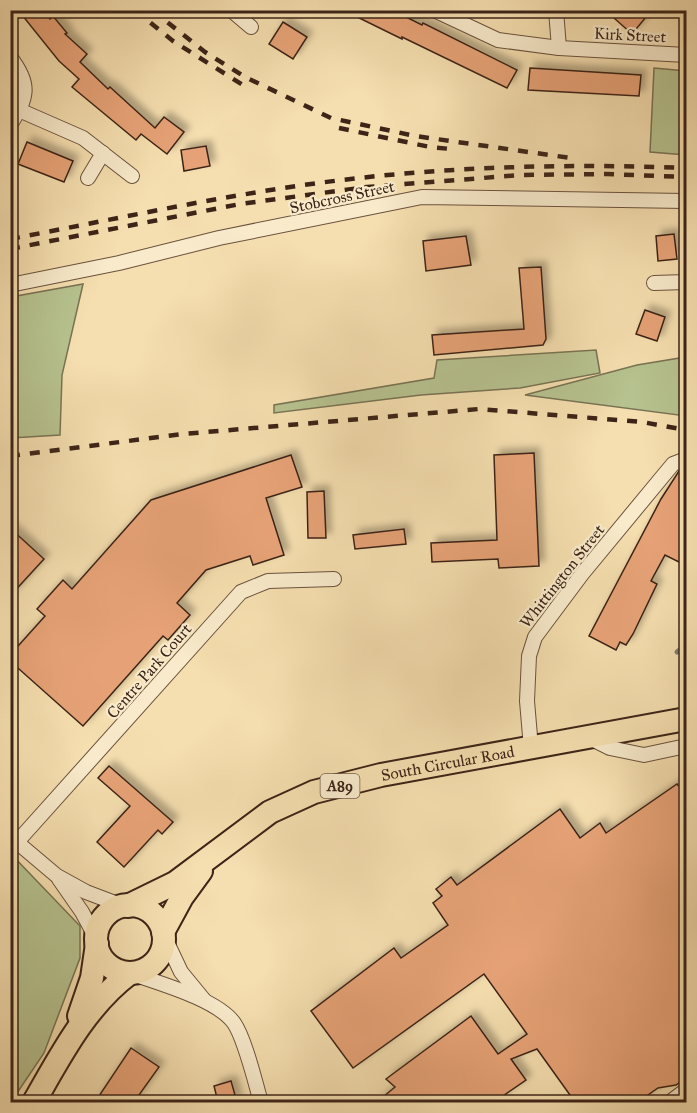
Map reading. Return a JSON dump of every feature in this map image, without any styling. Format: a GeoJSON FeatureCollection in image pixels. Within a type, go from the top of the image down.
{"type":"FeatureCollection","features":[{"type":"Feature","properties":{"kind":"main road","name":"South Circular Road"},"geometry":{"type":"LineString","coordinates":[[125,906],[175,882],[270,812],[314,792],[381,776],[687,719]]}},
{"type":"Feature","properties":{"kind":"main road","name":"South Circular Road"},"geometry":{"type":"LineString","coordinates":[[164,934],[183,897],[215,854]]}},
{"type":"Feature","properties":{"kind":"main road"},"geometry":{"type":"LineString","coordinates":[[125,906],[146,909],[155,916],[164,934]]}},
{"type":"Feature","properties":{"kind":"main road","name":"A89"},"geometry":{"type":"LineString","coordinates":[[71,1037],[92,978],[98,927],[112,910],[125,906]]}},
{"type":"Feature","properties":{"kind":"main road","name":"A89"},"geometry":{"type":"LineString","coordinates":[[34,1102],[71,1037],[98,1001],[111,987],[130,973],[141,972],[158,958],[163,948],[164,934]]}},
{"type":"Feature","properties":{"kind":"main road"},"geometry":{"type":"LineString","coordinates":[[97,941],[102,959],[110,967],[130,973]]}},
{"type":"Feature","properties":{"kind":"street"},"geometry":{"type":"LineString","coordinates":[[231,10],[251,27]]}},
{"type":"Feature","properties":{"kind":"street","name":"Kirk Street"},"geometry":{"type":"LineString","coordinates":[[434,10],[498,39],[559,48],[687,55]]}},
{"type":"Feature","properties":{"kind":"street"},"geometry":{"type":"LineString","coordinates":[[556,10],[559,48]]}},
{"type":"Feature","properties":{"kind":"street"},"geometry":{"type":"LineString","coordinates":[[10,57],[21,71],[26,85],[26,93],[20,110],[10,125]]}},
{"type":"Feature","properties":{"kind":"street"},"geometry":{"type":"LineString","coordinates":[[20,110],[83,138],[132,176]]}},
{"type":"Feature","properties":{"kind":"street"},"geometry":{"type":"LineString","coordinates":[[88,178],[103,153]]}},
{"type":"Feature","properties":{"kind":"street","name":"Stobcross Street"},"geometry":{"type":"LineString","coordinates":[[10,285],[119,263],[219,238],[422,197],[687,201]]}},
{"type":"Feature","properties":{"kind":"street"},"geometry":{"type":"LineString","coordinates":[[654,283],[687,282]]}},
{"type":"Feature","properties":{"kind":"street","name":"Whittington Street"},"geometry":{"type":"LineString","coordinates":[[531,748],[526,701],[529,656],[535,636],[673,464],[687,459]]}},
{"type":"Feature","properties":{"kind":"street","name":"Centre Park Court"},"geometry":{"type":"LineString","coordinates":[[125,906],[86,892],[57,876],[14,839],[241,592],[268,581],[334,579]]}},
{"type":"Feature","properties":{"kind":"street"},"geometry":{"type":"LineString","coordinates":[[590,738],[610,748],[644,756],[687,746]]}},
{"type":"Feature","properties":{"kind":"street","name":"Centre Park Court"},"geometry":{"type":"LineString","coordinates":[[57,876],[82,912],[97,941]]}},
{"type":"Feature","properties":{"kind":"street"},"geometry":{"type":"LineString","coordinates":[[164,934],[181,972],[204,1001]]}},
{"type":"Feature","properties":{"kind":"street"},"geometry":{"type":"LineString","coordinates":[[130,973],[204,1001],[234,1022],[261,1102]]}},
{"type":"Feature","properties":{"kind":"street"},"geometry":{"type":"LineString","coordinates":[[670,1102],[687,1090]]}},
{"type":"Feature","properties":{"kind":"green space"},"geometry":{"type":"Polygon","coordinates":[[[654,68],[686,71],[686,155],[650,152],[654,68]]]}},
{"type":"Feature","properties":{"kind":"green space"},"geometry":{"type":"Polygon","coordinates":[[[83,284],[62,375],[60,435],[11,438],[11,297],[83,284]]]}},
{"type":"Feature","properties":{"kind":"green space"},"geometry":{"type":"Polygon","coordinates":[[[596,350],[600,373],[520,388],[421,395],[274,413],[274,405],[434,378],[437,360],[596,350]]]}},
{"type":"Feature","properties":{"kind":"green space"},"geometry":{"type":"Polygon","coordinates":[[[686,357],[686,416],[525,395],[637,365],[686,357]]]}},
{"type":"Feature","properties":{"kind":"green space"},"geometry":{"type":"Polygon","coordinates":[[[11,854],[80,926],[80,958],[44,1053],[11,1102],[11,854]]]}},
{"type":"Feature","properties":{"kind":"building"},"geometry":{"type":"Polygon","coordinates":[[[18,10],[45,10],[50,19],[53,16],[67,33],[65,34],[87,54],[80,62],[108,89],[110,87],[155,128],[164,117],[184,132],[167,154],[141,134],[136,140],[72,87],[79,79],[59,61],[18,10]]]}},
{"type":"Feature","properties":{"kind":"building"},"geometry":{"type":"Polygon","coordinates":[[[343,10],[392,10],[517,70],[507,88],[343,10]]]}},
{"type":"Feature","properties":{"kind":"building"},"geometry":{"type":"Polygon","coordinates":[[[605,10],[639,10],[646,17],[632,34],[605,10]]]}},
{"type":"Feature","properties":{"kind":"building"},"geometry":{"type":"Polygon","coordinates":[[[283,22],[307,37],[293,59],[269,44],[283,22]]]}},
{"type":"Feature","properties":{"kind":"building"},"geometry":{"type":"Polygon","coordinates":[[[530,68],[641,75],[639,96],[528,90],[530,68]]]}},
{"type":"Feature","properties":{"kind":"building"},"geometry":{"type":"Polygon","coordinates":[[[27,142],[73,161],[64,182],[18,164],[27,142]]]}},
{"type":"Feature","properties":{"kind":"building"},"geometry":{"type":"Polygon","coordinates":[[[206,146],[210,166],[184,171],[181,150],[206,146]]]}},
{"type":"Feature","properties":{"kind":"building"},"geometry":{"type":"Polygon","coordinates":[[[674,234],[677,259],[658,261],[656,236],[674,234]]]}},
{"type":"Feature","properties":{"kind":"building"},"geometry":{"type":"Polygon","coordinates":[[[466,236],[471,265],[426,271],[423,241],[466,236]]]}},
{"type":"Feature","properties":{"kind":"building"},"geometry":{"type":"Polygon","coordinates":[[[541,267],[546,339],[543,345],[434,355],[432,335],[524,329],[519,268],[541,267]]]}},
{"type":"Feature","properties":{"kind":"building"},"geometry":{"type":"Polygon","coordinates":[[[645,310],[665,317],[657,341],[636,334],[645,310]]]}},
{"type":"Feature","properties":{"kind":"building"},"geometry":{"type":"Polygon","coordinates":[[[534,453],[539,566],[499,568],[498,559],[432,562],[431,543],[497,540],[494,455],[534,453]]]}},
{"type":"Feature","properties":{"kind":"building"},"geometry":{"type":"Polygon","coordinates":[[[291,455],[302,487],[266,498],[284,555],[253,565],[250,556],[206,570],[177,603],[190,615],[168,640],[163,636],[83,726],[10,661],[10,655],[45,616],[37,609],[63,580],[72,589],[151,500],[291,455]]]}},
{"type":"Feature","properties":{"kind":"building"},"geometry":{"type":"Polygon","coordinates":[[[687,468],[687,566],[665,555],[651,581],[657,584],[633,634],[626,645],[620,642],[616,650],[589,636],[661,499],[679,471],[687,468]]]}},
{"type":"Feature","properties":{"kind":"building"},"geometry":{"type":"Polygon","coordinates":[[[324,491],[326,538],[308,538],[307,492],[324,491]]]}},
{"type":"Feature","properties":{"kind":"building"},"geometry":{"type":"Polygon","coordinates":[[[10,528],[44,559],[10,596],[10,528]]]}},
{"type":"Feature","properties":{"kind":"building"},"geometry":{"type":"Polygon","coordinates":[[[404,529],[406,544],[355,549],[353,535],[404,529]]]}},
{"type":"Feature","properties":{"kind":"building"},"geometry":{"type":"Polygon","coordinates":[[[109,766],[173,822],[162,834],[158,830],[124,867],[97,842],[130,806],[98,778],[109,766]]]}},
{"type":"Feature","properties":{"kind":"building"},"geometry":{"type":"Polygon","coordinates":[[[677,784],[687,796],[687,1077],[676,1085],[658,1088],[638,1102],[575,1102],[537,1049],[511,1059],[526,1080],[494,1102],[377,1102],[395,1087],[386,1079],[471,1016],[498,1054],[527,1034],[484,974],[353,1068],[311,1011],[394,948],[401,958],[448,925],[433,903],[442,896],[436,889],[451,877],[457,885],[560,809],[580,838],[600,823],[606,833],[677,784]]]}},
{"type":"Feature","properties":{"kind":"building"},"geometry":{"type":"Polygon","coordinates":[[[131,1048],[159,1067],[134,1102],[95,1102],[131,1048]]]}},
{"type":"Feature","properties":{"kind":"building"},"geometry":{"type":"Polygon","coordinates":[[[231,1081],[237,1102],[218,1102],[214,1086],[231,1081]]]}},
{"type":"Feature","properties":{"kind":"waterway"},"geometry":{"type":"LineString","coordinates":[[677,652],[686,645]]}},
{"type":"Feature","properties":{"kind":"railway"},"geometry":{"type":"LineString","coordinates":[[135,10],[173,41],[246,87]]}},
{"type":"Feature","properties":{"kind":"railway"},"geometry":{"type":"LineString","coordinates":[[152,10],[205,52],[245,77],[331,118],[415,136],[571,158]]}},
{"type":"Feature","properties":{"kind":"railway"},"geometry":{"type":"LineString","coordinates":[[339,128],[430,147],[451,149]]}},
{"type":"Feature","properties":{"kind":"railway"},"geometry":{"type":"LineString","coordinates":[[10,239],[189,204],[394,174],[540,166],[686,168]]}},
{"type":"Feature","properties":{"kind":"railway"},"geometry":{"type":"LineString","coordinates":[[10,249],[240,204],[367,187],[521,175],[606,174],[686,177]]}},
{"type":"Feature","properties":{"kind":"railway"},"geometry":{"type":"LineString","coordinates":[[10,456],[183,434],[479,409],[642,422],[686,430]]}}]}
